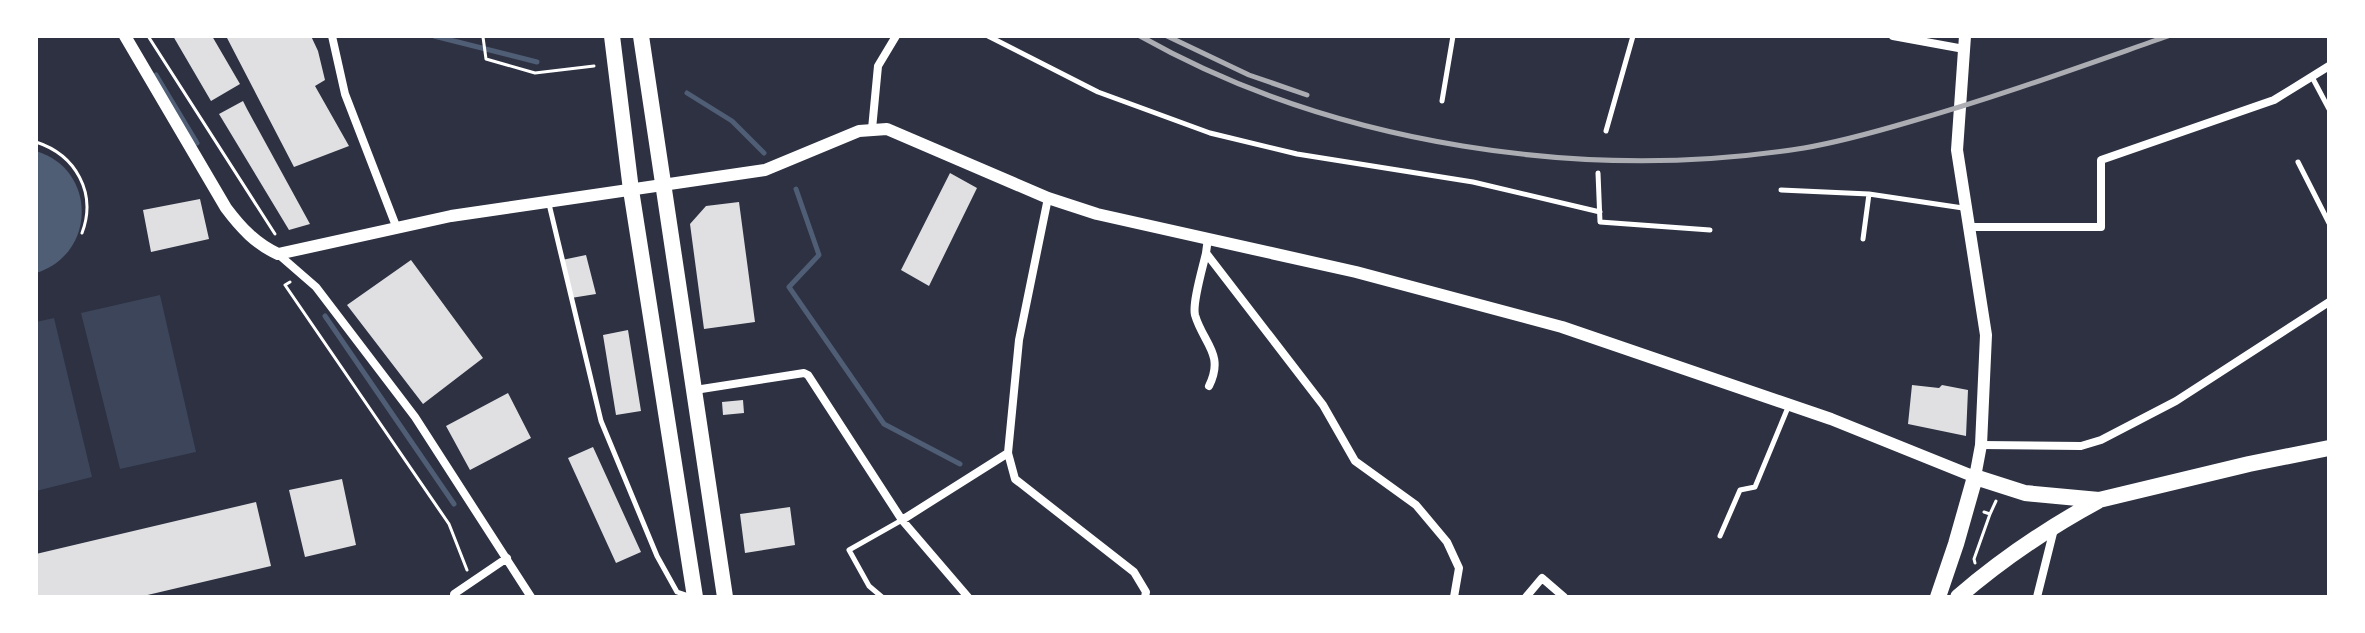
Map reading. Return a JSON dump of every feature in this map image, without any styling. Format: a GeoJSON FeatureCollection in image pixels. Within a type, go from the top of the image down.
{"type":"FeatureCollection","features":[{"type":"Feature","properties":{"kind":"main road"},"geometry":{"type":"LineString","coordinates":[[612,36],[631,190],[694,597]]}},
{"type":"Feature","properties":{"kind":"main road"},"geometry":{"type":"LineString","coordinates":[[641,36],[725,597]]}},
{"type":"Feature","properties":{"kind":"main road"},"geometry":{"type":"LineString","coordinates":[[1958,597],[1979,578],[2055,525],[2099,500],[2329,448]]}},
{"type":"Feature","properties":{"kind":"main road"},"geometry":{"type":"LineString","coordinates":[[1938,597],[1975,477],[2025,493],[2099,500]]}},
{"type":"Feature","properties":{"kind":"street"},"geometry":{"type":"LineString","coordinates":[[125,36],[239,226],[303,273],[337,312],[415,417],[531,597]]}},
{"type":"Feature","properties":{"kind":"street"},"geometry":{"type":"LineString","coordinates":[[332,36],[345,94],[396,226]]}},
{"type":"Feature","properties":{"kind":"street"},"geometry":{"type":"LineString","coordinates":[[872,129],[878,66],[896,36]]}},
{"type":"Feature","properties":{"kind":"street"},"geometry":{"type":"LineString","coordinates":[[278,254],[396,226],[765,170],[859,131],[872,129],[899,134],[1048,198],[1097,214],[1356,272],[1562,327],[1790,404],[1975,477],[1981,445],[1986,335],[1957,150],[1964,43],[1893,36]]}},
{"type":"Feature","properties":{"kind":"street"},"geometry":{"type":"LineString","coordinates":[[1968,227],[2101,227],[2101,160],[2274,100],[2329,66]]}},
{"type":"Feature","properties":{"kind":"street"},"geometry":{"type":"LineString","coordinates":[[1048,198],[1019,340],[1008,453],[1015,479],[1134,572],[1146,592],[1145,597]]}},
{"type":"Feature","properties":{"kind":"street"},"geometry":{"type":"LineString","coordinates":[[1208,238],[1194,313],[1215,356],[1215,375],[1209,386]]}},
{"type":"Feature","properties":{"kind":"street"},"geometry":{"type":"LineString","coordinates":[[1206,253],[1323,405],[1355,461],[1416,505],[1447,542],[1459,568],[1454,597]]}},
{"type":"Feature","properties":{"kind":"street"},"geometry":{"type":"LineString","coordinates":[[1981,445],[2081,446],[2101,440],[2176,401],[2329,302]]}},
{"type":"Feature","properties":{"kind":"street"},"geometry":{"type":"LineString","coordinates":[[695,390],[804,373],[808,375],[902,520],[968,597]]}},
{"type":"Feature","properties":{"kind":"street"},"geometry":{"type":"LineString","coordinates":[[902,520],[1008,453]]}},
{"type":"Feature","properties":{"kind":"street"},"geometry":{"type":"LineString","coordinates":[[2037,597],[2055,525]]}},
{"type":"Feature","properties":{"kind":"street"},"geometry":{"type":"LineString","coordinates":[[454,597],[454,594],[507,558]]}},
{"type":"Feature","properties":{"kind":"street"},"geometry":{"type":"LineString","coordinates":[[1526,597],[1542,578],[1564,597]]}},
{"type":"Feature","properties":{"kind":"lane"},"geometry":{"type":"LineString","coordinates":[[988,36],[1098,92],[1210,133],[1297,154],[1473,182],[1600,212]]}},
{"type":"Feature","properties":{"kind":"lane"},"geometry":{"type":"LineString","coordinates":[[1442,101],[1453,36]]}},
{"type":"Feature","properties":{"kind":"lane"},"geometry":{"type":"LineString","coordinates":[[1606,131],[1633,36]]}},
{"type":"Feature","properties":{"kind":"lane"},"geometry":{"type":"LineString","coordinates":[[2312,77],[2329,109]]}},
{"type":"Feature","properties":{"kind":"lane"},"geometry":{"type":"LineString","coordinates":[[2298,162],[2329,223]]}},
{"type":"Feature","properties":{"kind":"lane"},"geometry":{"type":"LineString","coordinates":[[1598,173],[1600,222],[1710,230]]}},
{"type":"Feature","properties":{"kind":"lane"},"geometry":{"type":"LineString","coordinates":[[1781,190],[1869,194],[1965,208]]}},
{"type":"Feature","properties":{"kind":"lane"},"geometry":{"type":"LineString","coordinates":[[1863,239],[1869,194]]}},
{"type":"Feature","properties":{"kind":"lane"},"geometry":{"type":"LineString","coordinates":[[549,202],[601,421],[657,556],[677,592],[694,597]]}},
{"type":"Feature","properties":{"kind":"lane"},"geometry":{"type":"LineString","coordinates":[[1720,536],[1740,490],[1755,487],[1790,404]]}},
{"type":"Feature","properties":{"kind":"lane"},"geometry":{"type":"LineString","coordinates":[[882,597],[869,586],[849,550],[902,520]]}},
{"type":"Feature","properties":{"kind":"path"},"geometry":{"type":"LineString","coordinates":[[148,36],[277,234],[257,242]]}},
{"type":"Feature","properties":{"kind":"path"},"geometry":{"type":"LineString","coordinates":[[482,38],[486,59],[535,73],[594,66]]}},
{"type":"Feature","properties":{"kind":"path"},"geometry":{"type":"LineString","coordinates":[[36,142],[70,162],[86,190],[89,204],[82,233]]}},
{"type":"Feature","properties":{"kind":"path"},"geometry":{"type":"LineString","coordinates":[[303,273],[285,285],[449,524],[471,582]]}},
{"type":"Feature","properties":{"kind":"path"},"geometry":{"type":"LineString","coordinates":[[1979,578],[1974,559],[1990,514]]}},
{"type":"Feature","properties":{"kind":"shaded area"},"geometry":{"type":"Polygon","coordinates":[[[36,151],[56,161],[70,175],[79,193],[82,212],[79,231],[70,248],[56,263],[36,273],[36,151]]]}},
{"type":"Feature","properties":{"kind":"shaded area"},"geometry":{"type":"Polygon","coordinates":[[[160,295],[196,452],[120,469],[81,313],[160,295]]]}},
{"type":"Feature","properties":{"kind":"shaded area"},"geometry":{"type":"Polygon","coordinates":[[[54,318],[92,477],[36,491],[36,322],[54,318]]]}},
{"type":"Feature","properties":{"kind":"building"},"geometry":{"type":"Polygon","coordinates":[[[173,36],[212,36],[240,84],[211,101],[173,36]]]}},
{"type":"Feature","properties":{"kind":"building"},"geometry":{"type":"Polygon","coordinates":[[[226,36],[311,36],[325,80],[315,86],[349,146],[294,167],[226,36]]]}},
{"type":"Feature","properties":{"kind":"building"},"geometry":{"type":"Polygon","coordinates":[[[243,101],[310,224],[289,230],[219,114],[243,101]]]}},
{"type":"Feature","properties":{"kind":"building"},"geometry":{"type":"Polygon","coordinates":[[[950,173],[977,188],[929,286],[901,270],[950,173]]]}},
{"type":"Feature","properties":{"kind":"building"},"geometry":{"type":"Polygon","coordinates":[[[200,199],[209,239],[151,252],[143,210],[200,199]]]}},
{"type":"Feature","properties":{"kind":"building"},"geometry":{"type":"Polygon","coordinates":[[[739,202],[755,322],[704,329],[690,224],[706,206],[739,202]]]}},
{"type":"Feature","properties":{"kind":"building"},"geometry":{"type":"Polygon","coordinates":[[[586,255],[596,294],[571,298],[562,260],[586,255]]]}},
{"type":"Feature","properties":{"kind":"building"},"geometry":{"type":"Polygon","coordinates":[[[411,260],[483,358],[423,404],[347,305],[411,260]]]}},
{"type":"Feature","properties":{"kind":"building"},"geometry":{"type":"Polygon","coordinates":[[[628,330],[641,411],[616,415],[603,335],[628,330]]]}},
{"type":"Feature","properties":{"kind":"building"},"geometry":{"type":"Polygon","coordinates":[[[1912,385],[1939,388],[1942,385],[1968,390],[1966,436],[1908,424],[1912,385]]]}},
{"type":"Feature","properties":{"kind":"building"},"geometry":{"type":"Polygon","coordinates":[[[508,393],[531,438],[470,470],[446,426],[508,393]]]}},
{"type":"Feature","properties":{"kind":"building"},"geometry":{"type":"Polygon","coordinates":[[[743,400],[744,413],[723,415],[722,402],[743,400]]]}},
{"type":"Feature","properties":{"kind":"building"},"geometry":{"type":"Polygon","coordinates":[[[593,447],[641,552],[616,563],[568,458],[593,447]]]}},
{"type":"Feature","properties":{"kind":"building"},"geometry":{"type":"Polygon","coordinates":[[[342,479],[356,545],[305,557],[289,490],[342,479]]]}},
{"type":"Feature","properties":{"kind":"building"},"geometry":{"type":"Polygon","coordinates":[[[256,502],[271,566],[139,597],[36,597],[36,554],[256,502]]]}},
{"type":"Feature","properties":{"kind":"building"},"geometry":{"type":"Polygon","coordinates":[[[790,507],[795,545],[745,553],[740,514],[790,507]]]}},
{"type":"Feature","properties":{"kind":"waterway"},"geometry":{"type":"LineString","coordinates":[[434,36],[537,62]]}},
{"type":"Feature","properties":{"kind":"waterway"},"geometry":{"type":"LineString","coordinates":[[156,75],[197,143]]}},
{"type":"Feature","properties":{"kind":"waterway"},"geometry":{"type":"LineString","coordinates":[[687,93],[732,121],[764,153]]}},
{"type":"Feature","properties":{"kind":"waterway"},"geometry":{"type":"LineString","coordinates":[[796,189],[819,255],[789,287],[884,424],[960,464]]}},
{"type":"Feature","properties":{"kind":"waterway"},"geometry":{"type":"LineString","coordinates":[[325,316],[454,504]]}},
{"type":"Feature","properties":{"kind":"railway"},"geometry":{"type":"LineString","coordinates":[[1140,36],[1215,74],[1295,104],[1377,129],[1463,146],[1549,157],[1635,161],[1721,158],[1844,140],[1974,102],[2168,36]]}},
{"type":"Feature","properties":{"kind":"railway"},"geometry":{"type":"LineString","coordinates":[[1167,36],[1249,75],[1307,95]]}}]}
